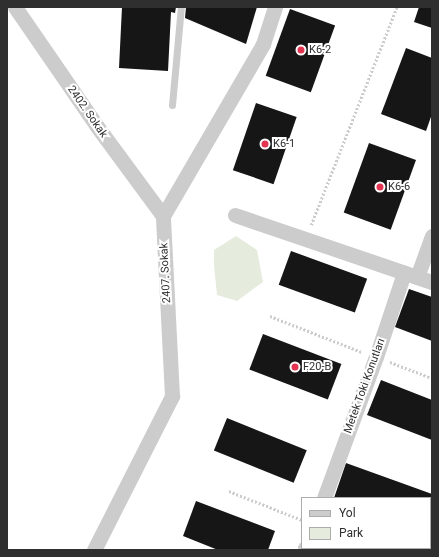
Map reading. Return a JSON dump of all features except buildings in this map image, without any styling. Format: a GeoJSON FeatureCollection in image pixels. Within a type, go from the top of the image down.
{"type":"FeatureCollection","features":[{"type":"Feature","properties":{"kind":"street","name":"2402. Sokak"},"geometry":{"type":"LineString","coordinates":[[15,7],[96,125],[163,216]]}},
{"type":"Feature","properties":{"kind":"street"},"geometry":{"type":"LineString","coordinates":[[163,216],[263,44],[275,7]]}},
{"type":"Feature","properties":{"kind":"street"},"geometry":{"type":"LineString","coordinates":[[235,215],[432,282]]}},
{"type":"Feature","properties":{"kind":"street","name":"2407. Sokak"},"geometry":{"type":"LineString","coordinates":[[94,550],[172,396],[163,216]]}},
{"type":"Feature","properties":{"kind":"street","name":"Metek Toki Konutları"},"geometry":{"type":"LineString","coordinates":[[324,497],[376,357],[410,275],[432,236]]}},
{"type":"Feature","properties":{"kind":"lane"},"geometry":{"type":"LineString","coordinates":[[172,105],[180,7]]}},
{"type":"Feature","properties":{"kind":"path"},"geometry":{"type":"LineString","coordinates":[[309,229],[397,7]]}},
{"type":"Feature","properties":{"kind":"path"},"geometry":{"type":"LineString","coordinates":[[270,316],[432,378]]}},
{"type":"Feature","properties":{"kind":"path"},"geometry":{"type":"LineString","coordinates":[[229,491],[301,520]]}},
{"type":"Feature","properties":{"kind":"green space"},"geometry":{"type":"Polygon","coordinates":[[[236,236],[257,250],[263,282],[237,301],[217,295],[214,266],[214,250],[236,236]]]}},
{"type":"Feature","properties":{"kind":"place","name":"K6-2"},"geometry":{"type":"Point","coordinates":[301,50]}},
{"type":"Feature","properties":{"kind":"place","name":"K6-1"},"geometry":{"type":"Point","coordinates":[265,144]}},
{"type":"Feature","properties":{"kind":"place","name":"K6-6"},"geometry":{"type":"Point","coordinates":[380,187]}},
{"type":"Feature","properties":{"kind":"place","name":"F20-B"},"geometry":{"type":"Point","coordinates":[295,367]}}]}
